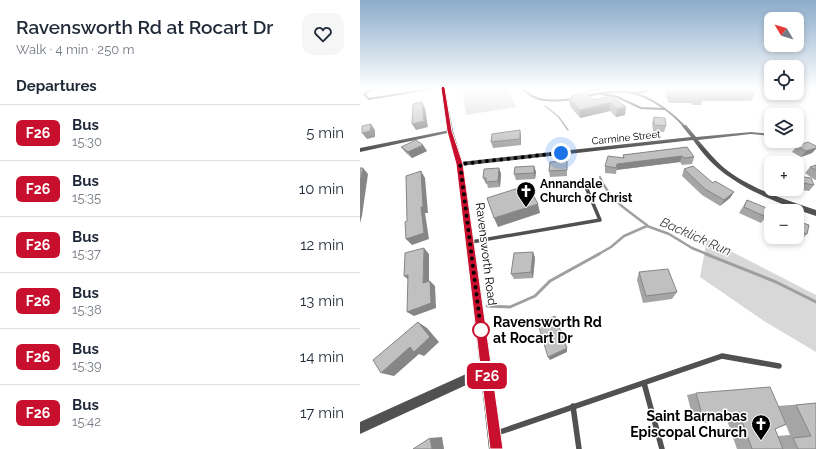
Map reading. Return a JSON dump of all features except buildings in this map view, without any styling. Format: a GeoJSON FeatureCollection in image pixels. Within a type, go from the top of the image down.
{"type":"FeatureCollection","features":[{"type":"Feature","properties":{"kind":"main road","name":"Ravensworth Road"},"geometry":{"type":"LineString","coordinates":[[446,109],[450,131],[460,164],[496,449]]}},
{"type":"Feature","properties":{"kind":"street"},"geometry":{"type":"LineString","coordinates":[[684,126],[714,161],[744,184],[775,199],[816,213]]}},
{"type":"Feature","properties":{"kind":"street"},"geometry":{"type":"LineString","coordinates":[[360,150],[450,131]]}},
{"type":"Feature","properties":{"kind":"street","name":"Carmine Street"},"geometry":{"type":"LineString","coordinates":[[460,164],[751,133],[764,134]]}},
{"type":"Feature","properties":{"kind":"street"},"geometry":{"type":"LineString","coordinates":[[360,428],[486,370]]}},
{"type":"Feature","properties":{"kind":"lane"},"geometry":{"type":"LineString","coordinates":[[665,109],[673,114],[684,126]]}},
{"type":"Feature","properties":{"kind":"lane"},"geometry":{"type":"LineString","coordinates":[[470,242],[600,220],[586,187]]}},
{"type":"Feature","properties":{"kind":"lane"},"geometry":{"type":"LineString","coordinates":[[494,434],[722,356],[779,366]]}},
{"type":"Feature","properties":{"kind":"lane"},"geometry":{"type":"LineString","coordinates":[[644,383],[662,449]]}},
{"type":"Feature","properties":{"kind":"lane"},"geometry":{"type":"LineString","coordinates":[[573,406],[579,449]]}},
{"type":"Feature","properties":{"kind":"shaded area"},"geometry":{"type":"Polygon","coordinates":[[[465,109],[504,109],[466,115],[465,109]]]}},
{"type":"Feature","properties":{"kind":"shaded area"},"geometry":{"type":"Polygon","coordinates":[[[707,239],[816,295],[816,352],[764,321],[700,277],[707,239]]]}},
{"type":"Feature","properties":{"kind":"waterway"},"geometry":{"type":"LineString","coordinates":[[549,109],[558,116],[568,130]]}},
{"type":"Feature","properties":{"kind":"waterway"},"geometry":{"type":"LineString","coordinates":[[600,177],[604,186]]}},
{"type":"Feature","properties":{"kind":"waterway"},"geometry":{"type":"LineString","coordinates":[[604,185],[618,202],[647,225]]}},
{"type":"Feature","properties":{"kind":"waterway","name":"Backlick Run"},"geometry":{"type":"LineString","coordinates":[[597,255],[611,247],[624,236],[647,226],[669,234],[692,248],[709,255]]}},
{"type":"Feature","properties":{"kind":"waterway","name":"Backlick Run"},"geometry":{"type":"LineString","coordinates":[[487,306],[510,307],[535,296],[550,281],[599,254]]}},
{"type":"Feature","properties":{"kind":"waterway","name":"Backlick Run"},"geometry":{"type":"LineString","coordinates":[[706,254],[776,282],[816,302]]}},
{"type":"Feature","properties":{"kind":"bus line","name":"F26"},"geometry":{"type":"LineString","coordinates":[[446,109],[450,131],[460,164],[496,449]]}},
{"type":"Feature","properties":{"kind":"place","name":"Annandale Church of Christ"},"geometry":{"type":"Point","coordinates":[526,208]}},
{"type":"Feature","properties":{"kind":"place","name":"Ravensworth Rd at Rocart Dr"},"geometry":{"type":"Point","coordinates":[481,330]}},
{"type":"Feature","properties":{"kind":"place","name":"Saint Barnabas Episcopal Church"},"geometry":{"type":"Point","coordinates":[761,441]}},
{"type":"Feature","properties":{"kind":"route"},"geometry":{"type":"LineString","coordinates":[[481,330],[460,164],[561,153]]}}]}
